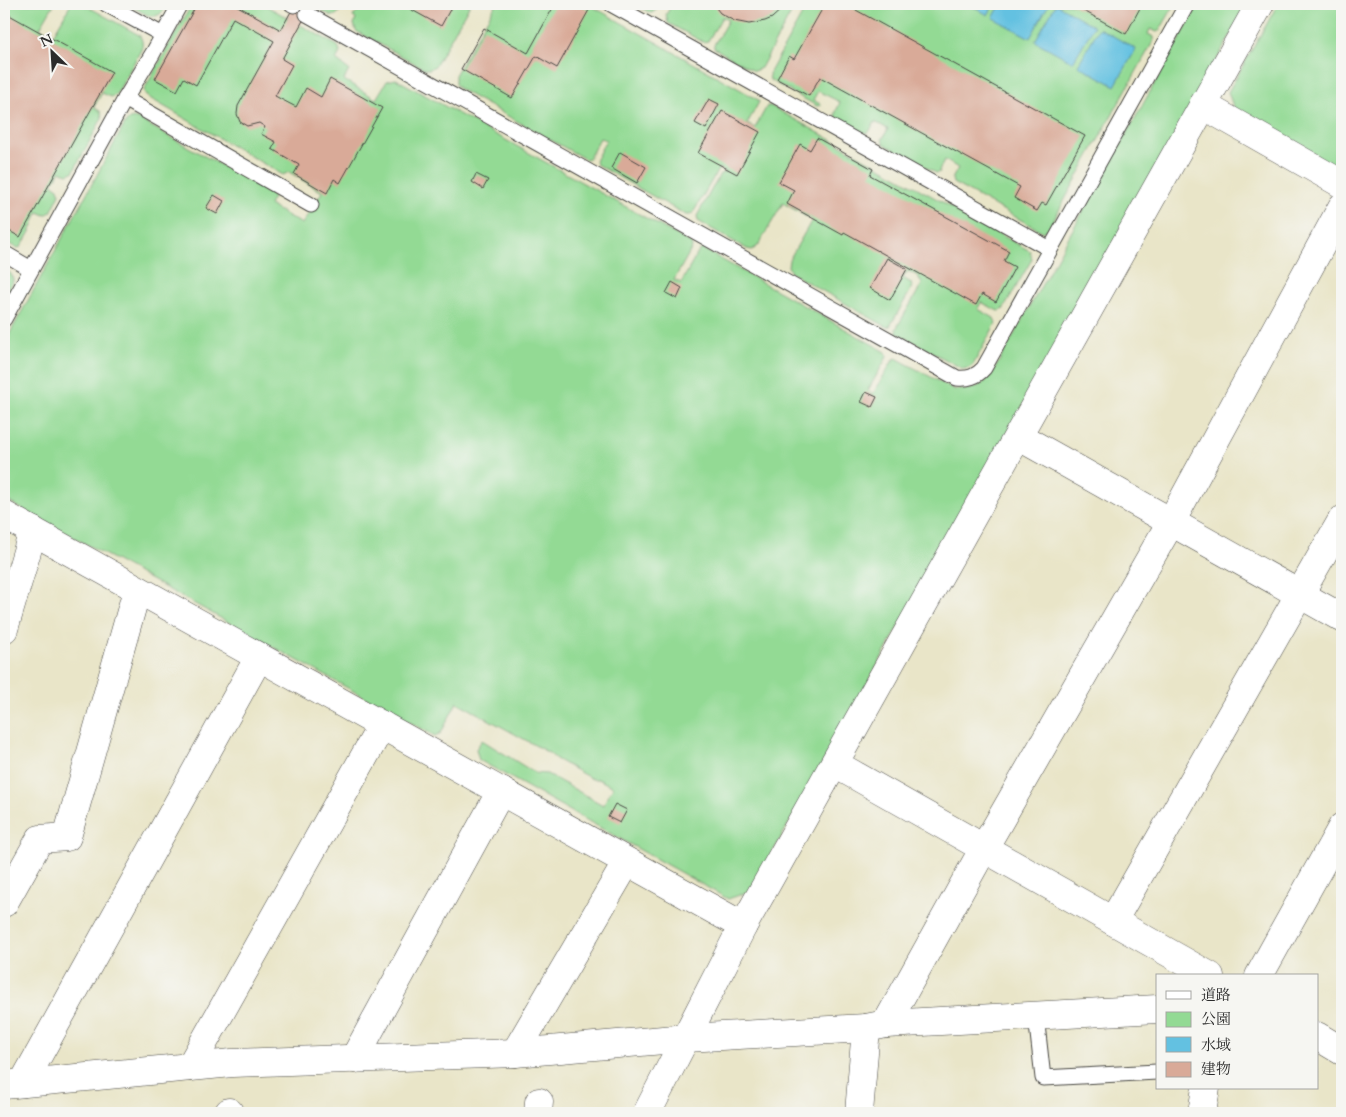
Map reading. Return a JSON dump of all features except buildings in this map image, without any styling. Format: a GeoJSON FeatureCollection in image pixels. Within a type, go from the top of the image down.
{"type":"FeatureCollection","features":[{"type":"Feature","properties":{"kind":"street"},"geometry":{"type":"LineString","coordinates":[[648,1113],[743,926],[1260,4]]}},
{"type":"Feature","properties":{"kind":"street"},"geometry":{"type":"LineString","coordinates":[[1203,105],[1342,184]]}},
{"type":"Feature","properties":{"kind":"street"},"geometry":{"type":"LineString","coordinates":[[859,1113],[876,1026],[984,848],[1171,522],[1342,207]]}},
{"type":"Feature","properties":{"kind":"street"},"geometry":{"type":"LineString","coordinates":[[1018,436],[1342,618]]}},
{"type":"Feature","properties":{"kind":"street"},"geometry":{"type":"LineString","coordinates":[[4,515],[743,926]]}},
{"type":"Feature","properties":{"kind":"street"},"geometry":{"type":"LineString","coordinates":[[1113,921],[1342,520]]}},
{"type":"Feature","properties":{"kind":"street"},"geometry":{"type":"LineString","coordinates":[[4,629],[33,531]]}},
{"type":"Feature","properties":{"kind":"street"},"geometry":{"type":"LineString","coordinates":[[4,903],[40,839],[67,837],[138,590]]}},
{"type":"Feature","properties":{"kind":"street"},"geometry":{"type":"LineString","coordinates":[[14,1084],[259,657]]}},
{"type":"Feature","properties":{"kind":"street"},"geometry":{"type":"LineString","coordinates":[[190,1067],[382,725]]}},
{"type":"Feature","properties":{"kind":"street"},"geometry":{"type":"LineString","coordinates":[[835,764],[1206,974]]}},
{"type":"Feature","properties":{"kind":"street"},"geometry":{"type":"LineString","coordinates":[[354,1059],[501,791]]}},
{"type":"Feature","properties":{"kind":"street"},"geometry":{"type":"LineString","coordinates":[[1260,974],[1342,827]]}},
{"type":"Feature","properties":{"kind":"street"},"geometry":{"type":"LineString","coordinates":[[515,1053],[627,862]]}},
{"type":"Feature","properties":{"kind":"street"},"geometry":{"type":"LineString","coordinates":[[14,1084],[232,1063],[515,1053],[686,1038],[1156,1009]]}},
{"type":"Feature","properties":{"kind":"street"},"geometry":{"type":"LineString","coordinates":[[1318,1037],[1342,1051]]}},
{"type":"Feature","properties":{"kind":"street"},"geometry":{"type":"LineString","coordinates":[[1202,1113],[1206,1090]]}},
{"type":"Feature","properties":{"kind":"lane"},"geometry":{"type":"LineString","coordinates":[[106,4],[163,35]]}},
{"type":"Feature","properties":{"kind":"lane"},"geometry":{"type":"LineString","coordinates":[[4,319],[180,4]]}},
{"type":"Feature","properties":{"kind":"lane"},"geometry":{"type":"LineString","coordinates":[[611,4],[1050,249]]}},
{"type":"Feature","properties":{"kind":"lane"},"geometry":{"type":"LineString","coordinates":[[298,8],[957,378],[964,379],[980,373],[984,368],[1187,4]]}},
{"type":"Feature","properties":{"kind":"lane"},"geometry":{"type":"LineString","coordinates":[[125,100],[311,205]]}},
{"type":"Feature","properties":{"kind":"lane"},"geometry":{"type":"LineString","coordinates":[[4,254],[31,269]]}},
{"type":"Feature","properties":{"kind":"lane"},"geometry":{"type":"LineString","coordinates":[[1036,1016],[1043,1078],[1156,1072]]}},
{"type":"Feature","properties":{"kind":"green space"},"geometry":{"type":"Polygon","coordinates":[[[4,4],[54,4],[40,28],[53,35],[71,4],[83,4],[139,35],[142,42],[141,50],[116,95],[111,97],[102,93],[94,107],[101,112],[102,118],[73,172],[68,174],[60,171],[52,184],[58,188],[60,194],[51,212],[45,215],[38,212],[31,230],[21,247],[18,248],[4,241],[4,4]]]}},
{"type":"Feature","properties":{"kind":"green space"},"geometry":{"type":"Polygon","coordinates":[[[128,4],[168,4],[159,15],[150,16],[128,4]]]}},
{"type":"Feature","properties":{"kind":"green space"},"geometry":{"type":"Polygon","coordinates":[[[192,4],[263,4],[338,46],[340,52],[336,60],[349,70],[344,80],[376,99],[387,81],[396,79],[691,243],[692,248],[674,280],[681,283],[699,251],[703,249],[886,352],[887,357],[868,390],[873,394],[896,358],[953,389],[975,388],[992,374],[1199,4],[1248,4],[751,891],[728,899],[479,760],[476,749],[482,740],[535,773],[547,774],[603,805],[613,787],[598,779],[592,779],[457,702],[441,733],[435,736],[4,499],[4,344],[129,119],[140,120],[271,193],[273,198],[269,205],[302,224],[322,192],[289,172],[283,175],[146,96],[145,88],[192,4]]]}},
{"type":"Feature","properties":{"kind":"green space"},"geometry":{"type":"Polygon","coordinates":[[[309,4],[346,4],[345,6],[347,7],[345,9],[342,8],[337,15],[332,16],[309,4]]]}},
{"type":"Feature","properties":{"kind":"green space"},"geometry":{"type":"Polygon","coordinates":[[[362,4],[470,4],[436,65],[430,69],[425,69],[356,31],[354,24],[356,19],[353,17],[362,4]]]}},
{"type":"Feature","properties":{"kind":"green space"},"geometry":{"type":"Polygon","coordinates":[[[496,4],[588,4],[757,99],[759,102],[747,124],[755,128],[767,106],[771,106],[1030,251],[1032,259],[1003,310],[998,311],[981,302],[978,309],[994,318],[996,323],[973,365],[963,369],[897,333],[896,329],[922,284],[918,276],[908,271],[903,278],[911,283],[912,288],[890,326],[887,327],[791,273],[788,266],[789,260],[812,220],[783,203],[758,246],[752,250],[698,221],[697,216],[720,174],[726,172],[719,168],[693,213],[686,215],[596,164],[595,161],[606,140],[600,138],[589,158],[585,159],[459,89],[455,84],[455,75],[496,4]]]}},
{"type":"Feature","properties":{"kind":"green space"},"geometry":{"type":"Polygon","coordinates":[[[633,4],[659,4],[655,11],[651,13],[633,4]]]}},
{"type":"Feature","properties":{"kind":"green space"},"geometry":{"type":"Polygon","coordinates":[[[672,4],[796,4],[761,68],[754,71],[714,48],[728,20],[722,17],[708,41],[703,42],[668,23],[666,15],[672,4]]]}},
{"type":"Feature","properties":{"kind":"green space"},"geometry":{"type":"Polygon","coordinates":[[[808,4],[1175,4],[1160,30],[1157,32],[1150,29],[1148,34],[1154,37],[1154,40],[1049,228],[1043,232],[953,183],[952,179],[958,168],[945,160],[939,170],[940,172],[936,173],[884,144],[882,140],[888,129],[875,122],[869,132],[865,133],[836,117],[835,114],[840,102],[818,91],[813,100],[822,105],[817,106],[770,80],[769,74],[808,4]]]}},
{"type":"Feature","properties":{"kind":"green space"},"geometry":{"type":"Polygon","coordinates":[[[1278,4],[1342,4],[1342,170],[1234,109],[1228,92],[1278,4]]]}},
{"type":"Feature","properties":{"kind":"green space"},"geometry":{"type":"Polygon","coordinates":[[[4,269],[9,272],[13,281],[4,298],[4,269]]]}},
{"type":"Feature","properties":{"kind":"water"},"geometry":{"type":"Polygon","coordinates":[[[968,4],[994,4],[988,15],[968,4]]]}},
{"type":"Feature","properties":{"kind":"water"},"geometry":{"type":"Polygon","coordinates":[[[1001,4],[1049,4],[1030,38],[993,18],[1001,4]]]}},
{"type":"Feature","properties":{"kind":"water"},"geometry":{"type":"Polygon","coordinates":[[[1056,4],[1094,26],[1073,62],[1035,41],[1056,4]]]}},
{"type":"Feature","properties":{"kind":"water"},"geometry":{"type":"Polygon","coordinates":[[[1099,28],[1136,49],[1115,86],[1078,65],[1099,28]]]}}]}
